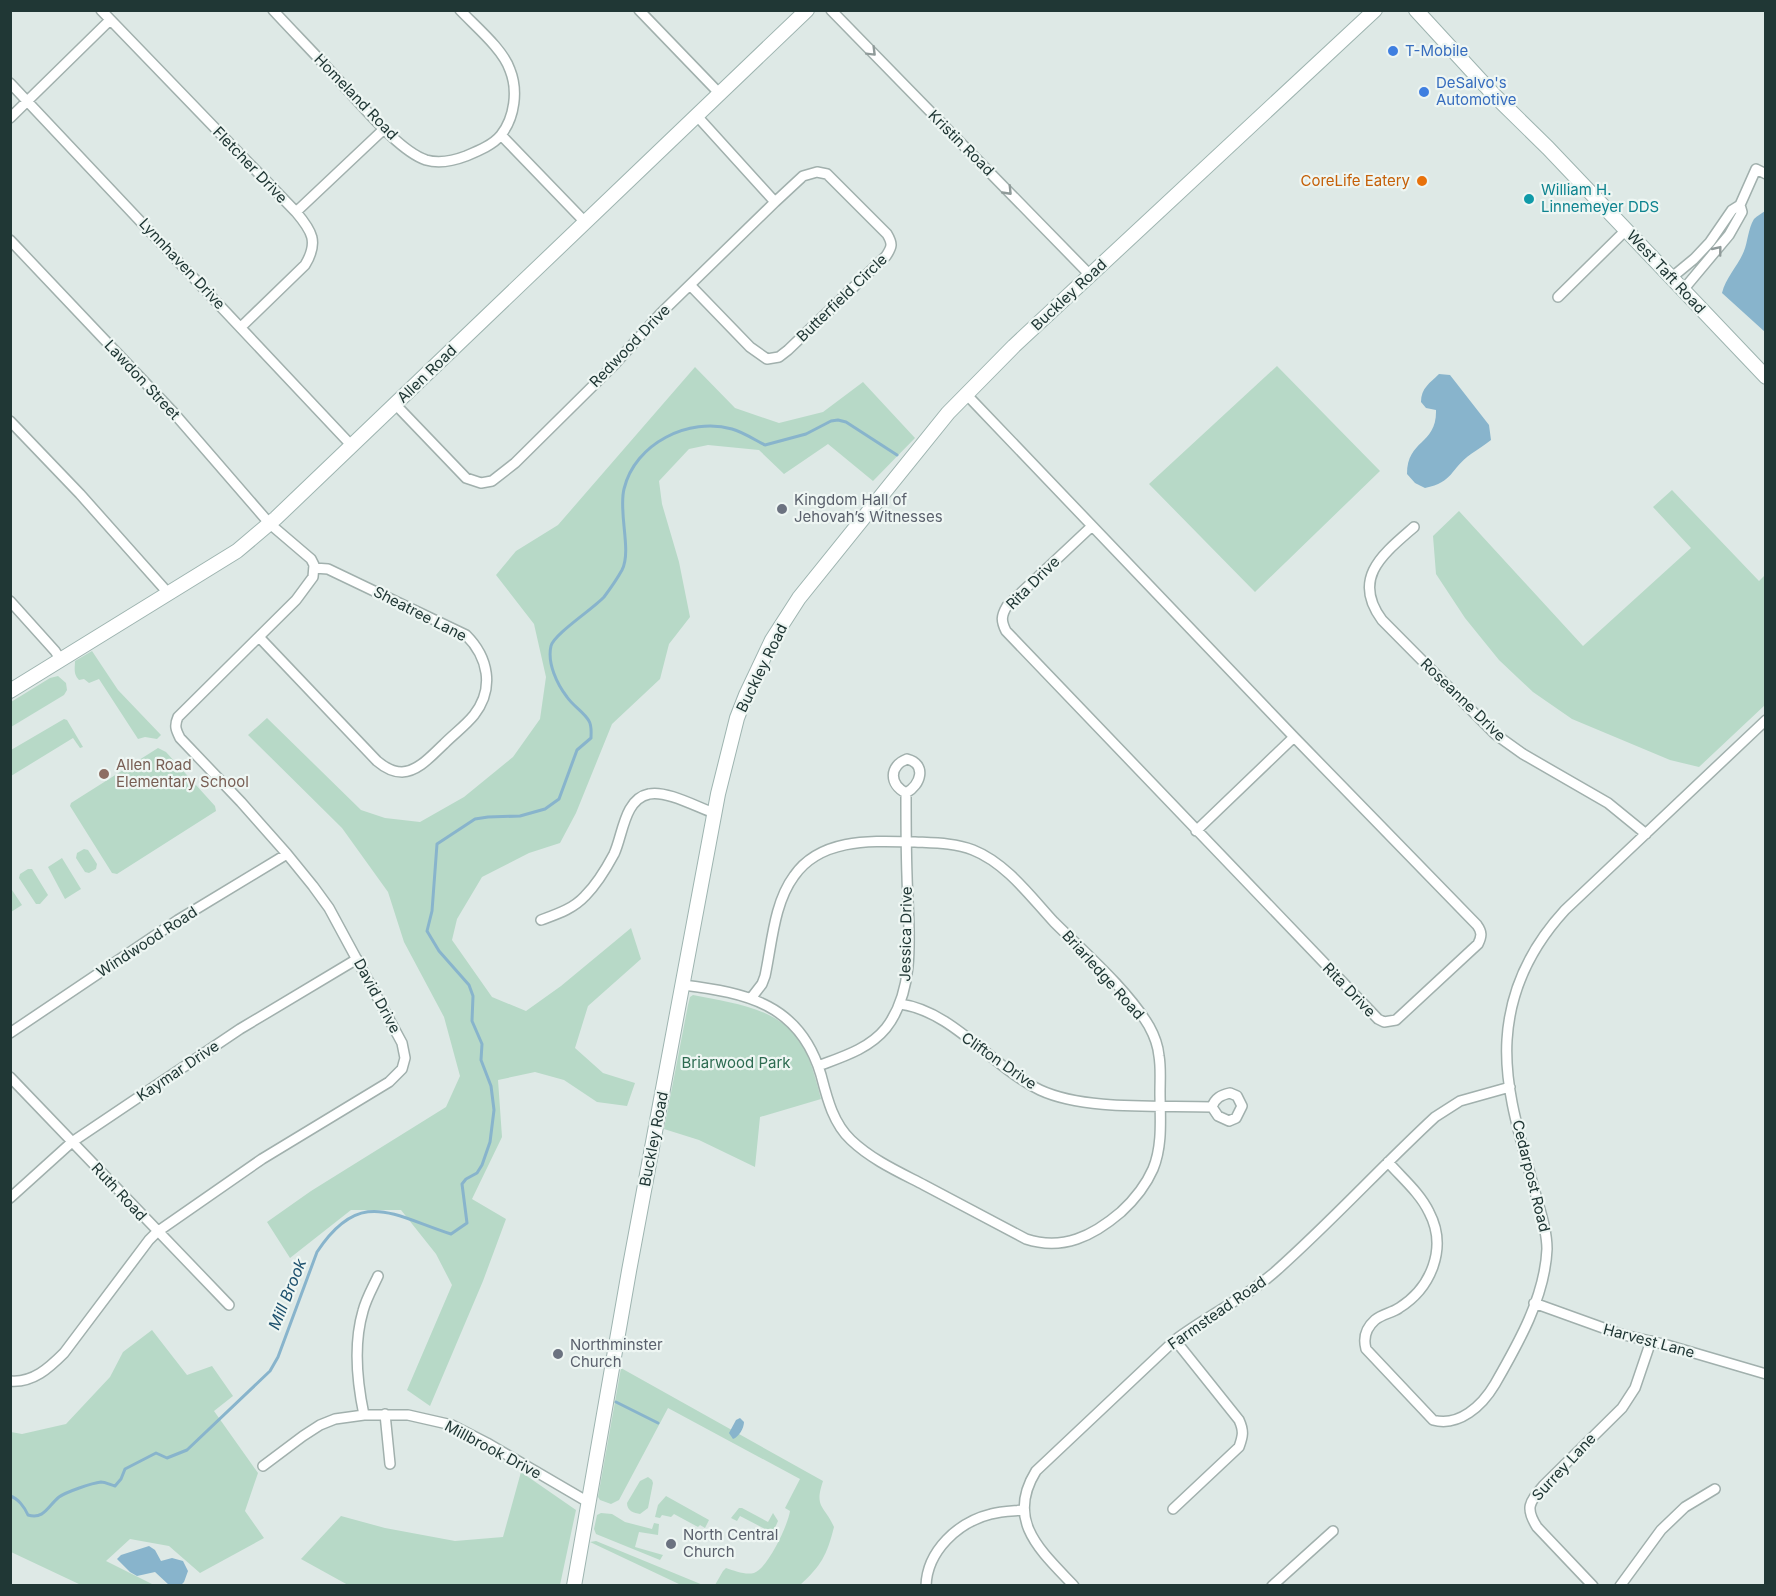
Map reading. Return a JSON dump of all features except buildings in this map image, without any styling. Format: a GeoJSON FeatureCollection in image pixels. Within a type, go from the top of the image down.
{"type":"FeatureCollection","features":[{"type":"Feature","properties":{"kind":"street","name":"Fletcher Drive"},"geometry":{"type":"LineString","coordinates":[[101,10],[296,212],[312,235],[314,244],[305,265],[241,327]]}},
{"type":"Feature","properties":{"kind":"street","name":"Homeland Road"},"geometry":{"type":"LineString","coordinates":[[273,10],[384,129],[413,153],[426,160],[441,162],[457,160],[479,151],[501,135]]}},
{"type":"Feature","properties":{"kind":"street"},"geometry":{"type":"LineString","coordinates":[[460,10],[500,52],[510,68],[515,89],[513,108],[501,135],[585,222]]}},
{"type":"Feature","properties":{"kind":"street"},"geometry":{"type":"LineString","coordinates":[[639,10],[720,94]]}},
{"type":"Feature","properties":{"kind":"street","name":"Allen Road"},"geometry":{"type":"LineString","coordinates":[[10,691],[237,551],[270,524],[807,10]]}},
{"type":"Feature","properties":{"kind":"street","name":"Kristin Road"},"geometry":{"type":"LineString","coordinates":[[831,10],[1090,275]]}},
{"type":"Feature","properties":{"kind":"street","name":"Buckley Road"},"geometry":{"type":"LineString","coordinates":[[574,1586],[714,813],[737,718],[772,640],[799,598],[907,463],[966,394],[1090,275],[1375,10]]}},
{"type":"Feature","properties":{"kind":"street","name":"West Taft Road"},"geometry":{"type":"LineString","coordinates":[[1416,10],[1495,96],[1543,142],[1766,377]]}},
{"type":"Feature","properties":{"kind":"street"},"geometry":{"type":"LineString","coordinates":[[10,118],[110,20]]}},
{"type":"Feature","properties":{"kind":"street","name":"Lynnhaven Drive"},"geometry":{"type":"LineString","coordinates":[[10,83],[352,446]]}},
{"type":"Feature","properties":{"kind":"street"},"geometry":{"type":"LineString","coordinates":[[697,116],[775,202]]}},
{"type":"Feature","properties":{"kind":"street"},"geometry":{"type":"LineString","coordinates":[[296,212],[384,129]]}},
{"type":"Feature","properties":{"kind":"street"},"geometry":{"type":"LineString","coordinates":[[1671,278],[1694,259],[1710,242],[1732,210],[1740,205],[1756,169],[1766,174]]}},
{"type":"Feature","properties":{"kind":"street","name":"Butterfield Circle"},"geometry":{"type":"LineString","coordinates":[[690,285],[750,347],[760,356],[769,359],[779,357],[788,350],[892,248],[892,241],[887,234],[827,174],[817,172],[803,176],[775,202]]}},
{"type":"Feature","properties":{"kind":"street","name":"Redwood Drive"},"geometry":{"type":"LineString","coordinates":[[395,404],[466,478],[481,483],[492,481],[514,463],[614,365],[661,313],[775,202]]}},
{"type":"Feature","properties":{"kind":"street"},"geometry":{"type":"LineString","coordinates":[[1683,290],[1729,236],[1742,212],[1740,205]]}},
{"type":"Feature","properties":{"kind":"street"},"geometry":{"type":"LineString","coordinates":[[1558,297],[1626,230]]}},
{"type":"Feature","properties":{"kind":"street","name":"Lawdon Street"},"geometry":{"type":"LineString","coordinates":[[10,240],[173,412],[270,524]]}},
{"type":"Feature","properties":{"kind":"street","name":"Rita Drive"},"geometry":{"type":"LineString","coordinates":[[966,394],[1477,925],[1482,938],[1478,944],[1396,1020],[1384,1022],[1378,1019],[1006,631],[1002,623],[1002,615],[1007,606],[1092,526]]}},
{"type":"Feature","properties":{"kind":"street"},"geometry":{"type":"LineString","coordinates":[[10,421],[80,494],[169,594]]}},
{"type":"Feature","properties":{"kind":"street"},"geometry":{"type":"LineString","coordinates":[[270,524],[311,559],[315,568]]}},
{"type":"Feature","properties":{"kind":"street","name":"Roseanne Drive"},"geometry":{"type":"LineString","coordinates":[[1414,527],[1385,552],[1374,568],[1369,583],[1370,599],[1373,608],[1382,620],[1495,734],[1523,754],[1608,802],[1646,834]]}},
{"type":"Feature","properties":{"kind":"street","name":"Sheatree Lane"},"geometry":{"type":"LineString","coordinates":[[259,637],[384,768],[403,772],[414,770],[475,714],[486,690],[487,677],[481,651],[466,635],[328,569],[315,568]]}},
{"type":"Feature","properties":{"kind":"street","name":"David Drive"},"geometry":{"type":"LineString","coordinates":[[10,1381],[32,1378],[50,1367],[64,1353],[149,1240],[158,1232],[262,1159],[389,1082],[402,1069],[405,1058],[402,1043],[329,908],[287,854],[180,738],[175,724],[178,717],[297,600],[313,577],[315,568]]}},
{"type":"Feature","properties":{"kind":"street"},"geometry":{"type":"LineString","coordinates":[[10,601],[62,660]]}},
{"type":"Feature","properties":{"kind":"street","name":"Cedarpost Road"},"geometry":{"type":"LineString","coordinates":[[1388,1162],[1421,1198],[1436,1230],[1437,1248],[1433,1267],[1423,1288],[1398,1310],[1379,1316],[1373,1321],[1366,1330],[1364,1341],[1366,1349],[1371,1357],[1433,1420],[1443,1423],[1460,1419],[1475,1408],[1491,1390],[1510,1358],[1534,1304],[1545,1269],[1546,1234],[1510,1087],[1506,1059],[1511,1008],[1517,987],[1534,948],[1565,910],[1766,720]]}},
{"type":"Feature","properties":{"kind":"street"},"geometry":{"type":"LineString","coordinates":[[1196,831],[1294,737]]}},
{"type":"Feature","properties":{"kind":"street","name":"Jessica Drive"},"geometry":{"type":"LineString","coordinates":[[818,1066],[864,1048],[885,1030],[900,1004],[908,959],[906,792]]}},
{"type":"Feature","properties":{"kind":"street"},"geometry":{"type":"LineString","coordinates":[[541,920],[569,909],[585,897],[614,854],[632,805],[638,798],[650,793],[665,794],[714,813]]}},
{"type":"Feature","properties":{"kind":"street","name":"Briarledge Road"},"geometry":{"type":"LineString","coordinates":[[683,984],[720,989],[752,998],[777,1009],[792,1022],[811,1049],[836,1120],[848,1138],[864,1152],[1026,1239],[1036,1242],[1066,1241],[1090,1235],[1131,1203],[1148,1181],[1159,1142],[1160,1105],[1160,1058],[1150,1027],[1124,993],[994,862],[974,850],[951,844],[868,841],[846,844],[824,851],[795,874],[787,887],[778,910],[765,976],[752,998]]}},
{"type":"Feature","properties":{"kind":"street","name":"Windwood Road"},"geometry":{"type":"LineString","coordinates":[[10,1033],[178,920],[287,854]]}},
{"type":"Feature","properties":{"kind":"street","name":"Kaymar Drive"},"geometry":{"type":"LineString","coordinates":[[10,1198],[72,1142],[240,1029],[357,959]]}},
{"type":"Feature","properties":{"kind":"street","name":"Clifton Drive"},"geometry":{"type":"LineString","coordinates":[[900,1004],[920,1009],[950,1026],[1039,1090],[1073,1099],[1110,1104],[1212,1107]]}},
{"type":"Feature","properties":{"kind":"street","name":"Ruth Road"},"geometry":{"type":"LineString","coordinates":[[10,1077],[229,1305]]}},
{"type":"Feature","properties":{"kind":"street","name":"Farmstead Road"},"geometry":{"type":"LineString","coordinates":[[1023,1510],[1029,1481],[1036,1471],[1175,1340],[1189,1329],[1244,1297],[1277,1270],[1436,1117],[1460,1101],[1510,1087]]}},
{"type":"Feature","properties":{"kind":"street"},"geometry":{"type":"LineString","coordinates":[[364,1415],[358,1390],[359,1335],[363,1311],[378,1276]]}},
{"type":"Feature","properties":{"kind":"street","name":"Harvest Lane"},"geometry":{"type":"LineString","coordinates":[[1534,1304],[1620,1334],[1766,1374]]}},
{"type":"Feature","properties":{"kind":"street"},"geometry":{"type":"LineString","coordinates":[[1173,1509],[1239,1448],[1243,1436],[1243,1428],[1239,1420],[1175,1340]]}},
{"type":"Feature","properties":{"kind":"street","name":"Surrey Lane"},"geometry":{"type":"LineString","coordinates":[[1593,1586],[1537,1527],[1529,1509],[1531,1501],[1543,1486],[1622,1408],[1635,1388],[1651,1341]]}},
{"type":"Feature","properties":{"kind":"street"},"geometry":{"type":"LineString","coordinates":[[385,1414],[390,1464]]}},
{"type":"Feature","properties":{"kind":"street","name":"Millbrook Drive"},"geometry":{"type":"LineString","coordinates":[[263,1466],[320,1425],[335,1419],[385,1414],[421,1417],[452,1425],[588,1502]]}},
{"type":"Feature","properties":{"kind":"street"},"geometry":{"type":"LineString","coordinates":[[1620,1586],[1661,1530],[1685,1507],[1715,1489]]}},
{"type":"Feature","properties":{"kind":"street"},"geometry":{"type":"LineString","coordinates":[[926,1586],[928,1568],[942,1544],[954,1532],[971,1520],[991,1514],[1023,1510],[1030,1535],[1074,1586]]}},
{"type":"Feature","properties":{"kind":"street"},"geometry":{"type":"LineString","coordinates":[[1272,1586],[1333,1531]]}},
{"type":"Feature","properties":{"kind":"green space"},"geometry":{"type":"Polygon","coordinates":[[[1277,366],[1380,471],[1255,592],[1149,484],[1277,366]]]}},
{"type":"Feature","properties":{"kind":"green space"},"geometry":{"type":"Polygon","coordinates":[[[695,367],[735,408],[779,423],[823,412],[863,382],[915,438],[873,481],[828,444],[784,474],[759,450],[708,445],[689,449],[659,481],[662,504],[679,562],[690,617],[669,644],[660,679],[612,724],[576,813],[560,843],[529,853],[482,877],[457,919],[452,940],[492,997],[526,1011],[561,986],[631,928],[641,959],[588,1006],[575,1048],[603,1073],[635,1083],[627,1106],[597,1102],[564,1080],[535,1072],[498,1080],[502,1137],[472,1199],[506,1219],[483,1281],[430,1406],[407,1390],[452,1285],[436,1254],[401,1210],[351,1210],[290,1258],[267,1222],[311,1191],[446,1107],[460,1076],[444,1017],[404,942],[388,892],[342,828],[248,735],[267,718],[361,810],[385,818],[420,822],[464,797],[513,757],[540,719],[546,677],[534,624],[496,575],[516,551],[558,525],[695,367]]]}},
{"type":"Feature","properties":{"kind":"green space"},"geometry":{"type":"Polygon","coordinates":[[[1672,490],[1759,581],[1765,575],[1765,705],[1699,767],[1670,760],[1572,719],[1533,692],[1499,660],[1465,618],[1436,574],[1433,536],[1459,511],[1583,646],[1691,548],[1653,507],[1672,490]]]}},
{"type":"Feature","properties":{"kind":"green space"},"geometry":{"type":"Polygon","coordinates":[[[92,651],[118,690],[161,735],[157,739],[145,737],[138,739],[99,679],[89,683],[77,678],[75,661],[92,651]]]}},
{"type":"Feature","properties":{"kind":"green space"},"geometry":{"type":"Polygon","coordinates":[[[58,676],[66,683],[67,690],[64,695],[11,727],[11,702],[50,678],[58,676]]]}},
{"type":"Feature","properties":{"kind":"green space"},"geometry":{"type":"Polygon","coordinates":[[[64,719],[67,720],[83,747],[80,748],[73,738],[11,776],[11,750],[64,719]]]}},
{"type":"Feature","properties":{"kind":"green space"},"geometry":{"type":"Polygon","coordinates":[[[158,748],[166,752],[215,806],[216,811],[117,874],[112,873],[70,806],[71,803],[158,748]]]}},
{"type":"Feature","properties":{"kind":"green space"},"geometry":{"type":"Polygon","coordinates":[[[84,849],[88,850],[97,864],[96,869],[89,873],[85,872],[76,858],[77,853],[84,849]]]}},
{"type":"Feature","properties":{"kind":"green space"},"geometry":{"type":"Polygon","coordinates":[[[62,858],[81,889],[65,899],[48,867],[62,858]]]}},
{"type":"Feature","properties":{"kind":"green space"},"geometry":{"type":"Polygon","coordinates":[[[32,869],[48,895],[40,904],[36,904],[19,878],[20,874],[32,869]]]}},
{"type":"Feature","properties":{"kind":"green space"},"geometry":{"type":"Polygon","coordinates":[[[10,887],[22,905],[11,912],[10,912],[10,887]]]}},
{"type":"Feature","properties":{"kind":"green space","name":"Briarwood Park"},"geometry":{"type":"Polygon","coordinates":[[[693,995],[743,1005],[774,1017],[798,1039],[811,1065],[821,1099],[760,1117],[755,1167],[699,1140],[664,1129],[688,1005],[693,995]]]}},
{"type":"Feature","properties":{"kind":"green space"},"geometry":{"type":"Polygon","coordinates":[[[152,1330],[187,1375],[212,1366],[233,1396],[214,1411],[258,1473],[245,1511],[264,1538],[200,1573],[169,1546],[130,1539],[106,1561],[154,1585],[81,1585],[11,1552],[11,1432],[22,1434],[66,1424],[110,1377],[123,1352],[152,1330]]]}},
{"type":"Feature","properties":{"kind":"green space"},"geometry":{"type":"Polygon","coordinates":[[[621,1368],[823,1481],[820,1502],[834,1527],[822,1559],[800,1585],[715,1585],[726,1568],[754,1573],[765,1563],[786,1526],[790,1511],[785,1508],[800,1479],[668,1408],[619,1500],[611,1504],[600,1500],[598,1497],[621,1368]]]}},
{"type":"Feature","properties":{"kind":"green space"},"geometry":{"type":"Polygon","coordinates":[[[521,1472],[576,1510],[560,1585],[348,1585],[301,1559],[341,1516],[385,1528],[455,1541],[503,1537],[521,1472]]]}},
{"type":"Feature","properties":{"kind":"green space"},"geometry":{"type":"Polygon","coordinates":[[[648,1477],[653,1483],[648,1508],[640,1514],[633,1512],[628,1508],[627,1503],[640,1481],[648,1477]]]}},
{"type":"Feature","properties":{"kind":"green space"},"geometry":{"type":"Polygon","coordinates":[[[666,1496],[709,1520],[705,1528],[700,1525],[698,1527],[674,1514],[671,1517],[662,1515],[660,1518],[655,1517],[658,1505],[666,1496]]]}},
{"type":"Feature","properties":{"kind":"green space"},"geometry":{"type":"Polygon","coordinates":[[[739,1508],[768,1522],[773,1513],[778,1521],[769,1541],[764,1538],[767,1530],[740,1516],[737,1521],[731,1518],[739,1508]]]}},
{"type":"Feature","properties":{"kind":"green space"},"geometry":{"type":"Polygon","coordinates":[[[612,1514],[625,1522],[652,1529],[654,1523],[659,1524],[658,1535],[639,1532],[635,1547],[663,1555],[660,1560],[596,1534],[594,1529],[597,1515],[612,1514]]]}},
{"type":"Feature","properties":{"kind":"green space"},"geometry":{"type":"Polygon","coordinates":[[[596,1541],[703,1585],[681,1585],[590,1542],[596,1541]]]}},
{"type":"Feature","properties":{"kind":"water"},"geometry":{"type":"Polygon","coordinates":[[[1765,211],[1765,332],[1722,293],[1744,251],[1754,219],[1765,211]]]}},
{"type":"Feature","properties":{"kind":"water"},"geometry":{"type":"Polygon","coordinates":[[[1439,374],[1450,375],[1489,425],[1491,440],[1464,460],[1447,479],[1425,488],[1415,483],[1407,474],[1408,463],[1416,448],[1432,430],[1436,410],[1426,408],[1421,402],[1421,397],[1427,386],[1439,374]]]}},
{"type":"Feature","properties":{"kind":"water"},"geometry":{"type":"Polygon","coordinates":[[[740,1418],[744,1422],[743,1427],[733,1439],[729,1433],[736,1420],[740,1418]]]}},
{"type":"Feature","properties":{"kind":"water"},"geometry":{"type":"Polygon","coordinates":[[[149,1546],[155,1550],[161,1561],[172,1558],[183,1561],[188,1571],[181,1585],[169,1585],[155,1572],[137,1576],[117,1559],[121,1555],[149,1546]]]}},
{"type":"Feature","properties":{"kind":"waterway","name":"Mill Brook"},"geometry":{"type":"LineString","coordinates":[[10,1496],[21,1504],[28,1515],[38,1516],[59,1497],[73,1490],[101,1482],[115,1486],[125,1469],[156,1453],[167,1458],[187,1450],[270,1371],[278,1357],[317,1252],[333,1232],[348,1219],[363,1213],[394,1214],[451,1234],[467,1223],[462,1184],[477,1173],[482,1165],[490,1142],[494,1110],[491,1086],[481,1060],[482,1044],[472,1021],[473,996],[469,985],[439,951],[427,931],[432,911],[437,844],[475,819],[520,816],[545,809],[559,799],[577,750],[591,738],[591,729],[587,718],[569,700],[556,680],[550,659],[551,646],[559,635],[604,597],[622,570],[626,553],[624,489],[639,459],[666,437],[699,427],[715,426],[732,429],[765,445],[806,434],[831,421],[838,420],[846,422],[897,455]]}},
{"type":"Feature","properties":{"kind":"waterway"},"geometry":{"type":"LineString","coordinates":[[616,1402],[658,1423]]}},
{"type":"Feature","properties":{"kind":"place","name":"T-Mobile"},"geometry":{"type":"Point","coordinates":[1393,51]}},
{"type":"Feature","properties":{"kind":"place","name":"DeSalvo's Automotive"},"geometry":{"type":"Point","coordinates":[1424,92]}},
{"type":"Feature","properties":{"kind":"place","name":"CoreLife Eatery"},"geometry":{"type":"Point","coordinates":[1422,181]}},
{"type":"Feature","properties":{"kind":"place","name":"William H. Linnemeyer DDS"},"geometry":{"type":"Point","coordinates":[1529,199]}},
{"type":"Feature","properties":{"kind":"place","name":"Kingdom Hall of Jehovah’s Witnesses"},"geometry":{"type":"Point","coordinates":[782,509]}},
{"type":"Feature","properties":{"kind":"place","name":"Allen Road Elementary School"},"geometry":{"type":"Point","coordinates":[104,774]}},
{"type":"Feature","properties":{"kind":"place","name":"Northminster Church"},"geometry":{"type":"Point","coordinates":[558,1354]}},
{"type":"Feature","properties":{"kind":"place","name":"North Central Church"},"geometry":{"type":"Point","coordinates":[671,1544]}}]}
